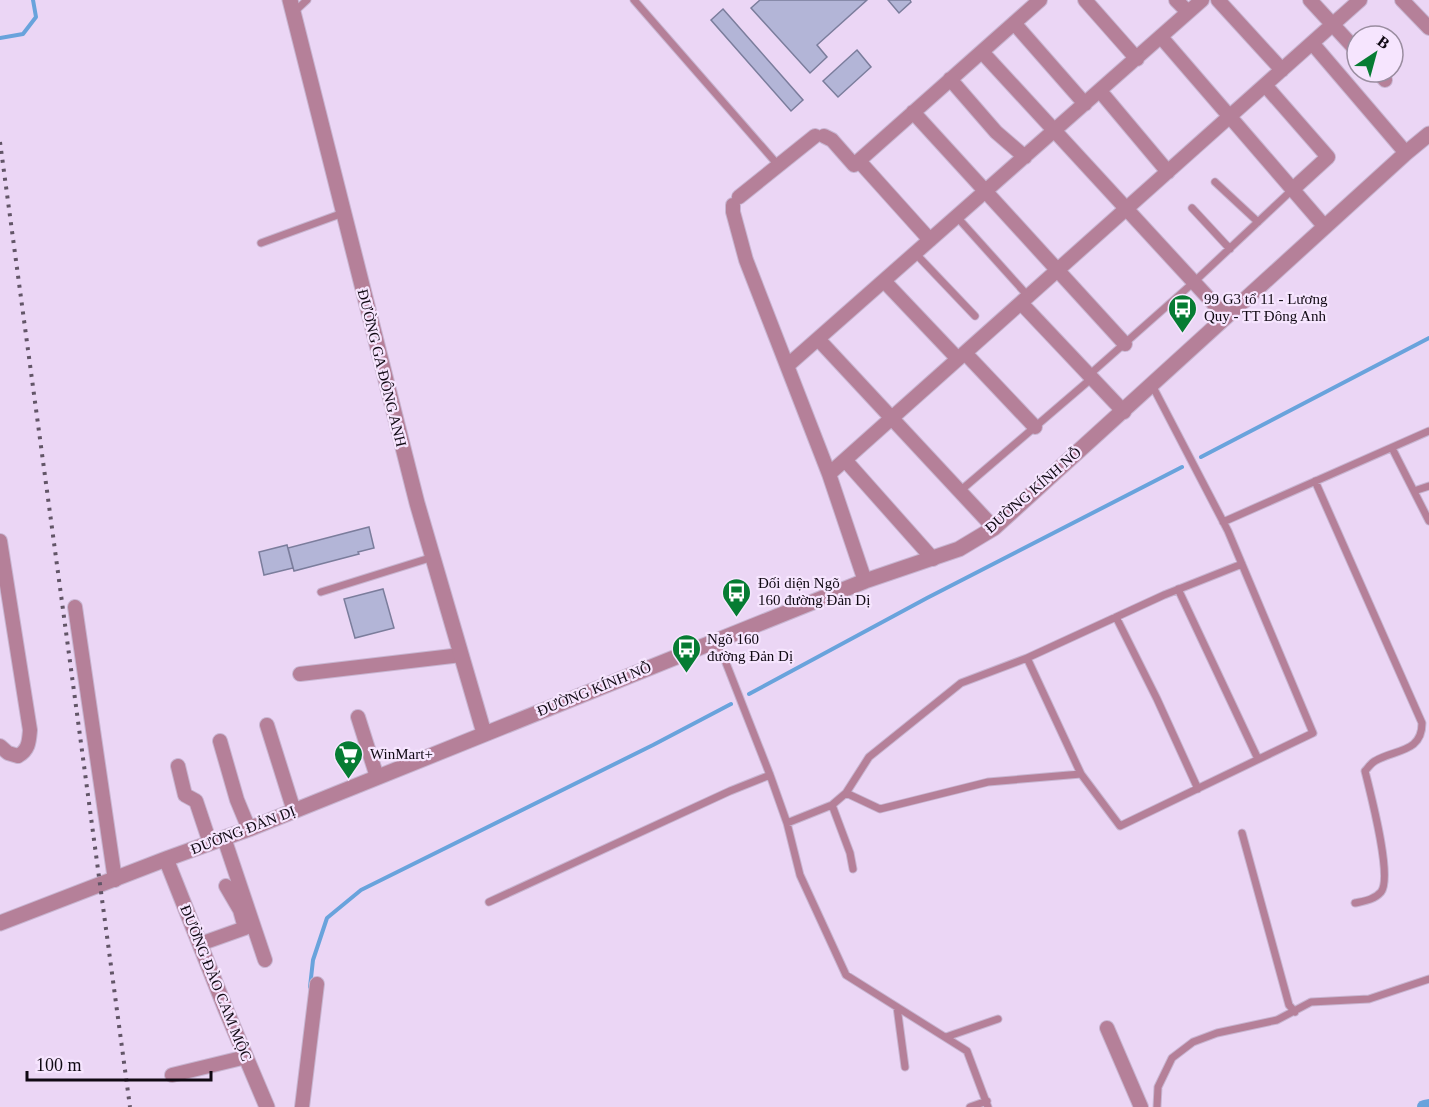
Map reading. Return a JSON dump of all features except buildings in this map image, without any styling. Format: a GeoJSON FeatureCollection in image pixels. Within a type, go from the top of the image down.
{"type":"FeatureCollection","features":[{"type":"Feature","properties":{"kind":"street"},"geometry":{"type":"LineString","coordinates":[[865,581],[829,474],[746,260],[733,212],[736,201],[778,165],[819,136],[832,140],[854,165],[1040,0]]}},
{"type":"Feature","properties":{"kind":"street"},"geometry":{"type":"LineString","coordinates":[[1085,0],[1137,59]]}},
{"type":"Feature","properties":{"kind":"street"},"geometry":{"type":"LineString","coordinates":[[1176,0],[1188,12]]}},
{"type":"Feature","properties":{"kind":"street"},"geometry":{"type":"LineString","coordinates":[[787,366],[1202,0]]}},
{"type":"Feature","properties":{"kind":"street"},"geometry":{"type":"LineString","coordinates":[[1218,0],[1282,70]]}},
{"type":"Feature","properties":{"kind":"street"},"geometry":{"type":"LineString","coordinates":[[1310,0],[1345,39]]}},
{"type":"Feature","properties":{"kind":"street"},"geometry":{"type":"LineString","coordinates":[[829,474],[1360,0]]}},
{"type":"Feature","properties":{"kind":"street"},"geometry":{"type":"LineString","coordinates":[[1402,0],[1429,28]]}},
{"type":"Feature","properties":{"kind":"street","name":"ĐƯỜNG GA ĐÔNG ANH"},"geometry":{"type":"LineString","coordinates":[[291,6],[417,503],[484,733]]}},
{"type":"Feature","properties":{"kind":"street"},"geometry":{"type":"LineString","coordinates":[[1014,23],[1085,104]]}},
{"type":"Feature","properties":{"kind":"street"},"geometry":{"type":"LineString","coordinates":[[1161,37],[1325,227]]}},
{"type":"Feature","properties":{"kind":"street"},"geometry":{"type":"LineString","coordinates":[[1312,43],[1406,153]]}},
{"type":"Feature","properties":{"kind":"street"},"geometry":{"type":"LineString","coordinates":[[982,52],[1226,316]]}},
{"type":"Feature","properties":{"kind":"street"},"geometry":{"type":"LineString","coordinates":[[950,80],[996,132],[1025,157]]}},
{"type":"Feature","properties":{"kind":"street"},"geometry":{"type":"LineString","coordinates":[[1264,85],[1328,157],[1293,189]]}},
{"type":"Feature","properties":{"kind":"street"},"geometry":{"type":"LineString","coordinates":[[1100,91],[1168,171]]}},
{"type":"Feature","properties":{"kind":"street"},"geometry":{"type":"LineString","coordinates":[[913,112],[1125,344]]}},
{"type":"Feature","properties":{"kind":"street","name":"ĐƯỜNG KÍNH NỖ"},"geometry":{"type":"LineString","coordinates":[[484,733],[865,581],[959,549],[994,528],[1429,134]]}},
{"type":"Feature","properties":{"kind":"street"},"geometry":{"type":"LineString","coordinates":[[859,160],[930,240]]}},
{"type":"Feature","properties":{"kind":"street"},"geometry":{"type":"LineString","coordinates":[[884,281],[1035,427]]}},
{"type":"Feature","properties":{"kind":"street"},"geometry":{"type":"LineString","coordinates":[[1025,299],[1090,377],[1124,412]]}},
{"type":"Feature","properties":{"kind":"street"},"geometry":{"type":"LineString","coordinates":[[818,339],[994,528]]}},
{"type":"Feature","properties":{"kind":"street"},"geometry":{"type":"LineString","coordinates":[[845,460],[933,559]]}},
{"type":"Feature","properties":{"kind":"street"},"geometry":{"type":"LineString","coordinates":[[0,746],[8,753],[18,756],[25,752],[30,730],[5,612],[1,549]]}},
{"type":"Feature","properties":{"kind":"street"},"geometry":{"type":"LineString","coordinates":[[75,607],[115,880]]}},
{"type":"Feature","properties":{"kind":"street"},"geometry":{"type":"LineString","coordinates":[[300,674],[461,655]]}},
{"type":"Feature","properties":{"kind":"street"},"geometry":{"type":"LineString","coordinates":[[358,717],[377,777]]}},
{"type":"Feature","properties":{"kind":"street"},"geometry":{"type":"LineString","coordinates":[[267,725],[294,811]]}},
{"type":"Feature","properties":{"kind":"street","name":"ĐƯỜNG ĐẢN DỊ"},"geometry":{"type":"LineString","coordinates":[[0,923],[249,829],[484,733]]}},
{"type":"Feature","properties":{"kind":"street"},"geometry":{"type":"LineString","coordinates":[[220,741],[237,801],[249,829]]}},
{"type":"Feature","properties":{"kind":"street"},"geometry":{"type":"LineString","coordinates":[[178,765],[185,795],[196,801],[217,841],[265,960]]}},
{"type":"Feature","properties":{"kind":"street","name":"ĐƯỜNG ĐÀO CAM MỘC"},"geometry":{"type":"LineString","coordinates":[[166,859],[267,1107]]}},
{"type":"Feature","properties":{"kind":"street"},"geometry":{"type":"LineString","coordinates":[[200,944],[245,928],[240,910],[226,886]]}},
{"type":"Feature","properties":{"kind":"street"},"geometry":{"type":"LineString","coordinates":[[302,1107],[317,984]]}},
{"type":"Feature","properties":{"kind":"street"},"geometry":{"type":"LineString","coordinates":[[1107,1028],[1141,1107]]}},
{"type":"Feature","properties":{"kind":"street"},"geometry":{"type":"LineString","coordinates":[[172,1075],[246,1057]]}},
{"type":"Feature","properties":{"kind":"lane"},"geometry":{"type":"LineString","coordinates":[[291,6],[307,0]]}},
{"type":"Feature","properties":{"kind":"lane"},"geometry":{"type":"LineString","coordinates":[[634,0],[778,165]]}},
{"type":"Feature","properties":{"kind":"lane"},"geometry":{"type":"LineString","coordinates":[[1215,182],[1258,222]]}},
{"type":"Feature","properties":{"kind":"lane"},"geometry":{"type":"LineString","coordinates":[[960,491],[1035,427],[1293,189]]}},
{"type":"Feature","properties":{"kind":"lane"},"geometry":{"type":"LineString","coordinates":[[1192,208],[1230,249]]}},
{"type":"Feature","properties":{"kind":"lane"},"geometry":{"type":"LineString","coordinates":[[261,243],[343,213]]}},
{"type":"Feature","properties":{"kind":"lane"},"geometry":{"type":"LineString","coordinates":[[957,217],[1025,299]]}},
{"type":"Feature","properties":{"kind":"lane"},"geometry":{"type":"LineString","coordinates":[[915,253],[975,316]]}},
{"type":"Feature","properties":{"kind":"lane"},"geometry":{"type":"LineString","coordinates":[[1027,658],[1081,774],[1120,826],[1312,733],[1223,522],[1151,385]]}},
{"type":"Feature","properties":{"kind":"lane"},"geometry":{"type":"LineString","coordinates":[[1223,522],[1429,431]]}},
{"type":"Feature","properties":{"kind":"lane"},"geometry":{"type":"LineString","coordinates":[[1392,448],[1429,521]]}},
{"type":"Feature","properties":{"kind":"lane"},"geometry":{"type":"LineString","coordinates":[[1314,481],[1422,723],[1422,735],[1416,744],[1373,762],[1365,771],[1378,826],[1386,879],[1382,891],[1377,896],[1371,900],[1355,903]]}},
{"type":"Feature","properties":{"kind":"lane"},"geometry":{"type":"LineString","coordinates":[[1414,491],[1429,486]]}},
{"type":"Feature","properties":{"kind":"lane"},"geometry":{"type":"LineString","coordinates":[[321,592],[433,557]]}},
{"type":"Feature","properties":{"kind":"lane"},"geometry":{"type":"LineString","coordinates":[[787,823],[832,805],[846,793],[869,757],[961,683],[1027,658],[1178,589],[1242,564]]}},
{"type":"Feature","properties":{"kind":"lane"},"geometry":{"type":"LineString","coordinates":[[1178,589],[1258,759]]}},
{"type":"Feature","properties":{"kind":"lane"},"geometry":{"type":"LineString","coordinates":[[1116,617],[1198,789]]}},
{"type":"Feature","properties":{"kind":"lane"},"geometry":{"type":"LineString","coordinates":[[717,640],[787,823],[800,875],[846,975],[967,1051],[988,1104],[970,1107]]}},
{"type":"Feature","properties":{"kind":"lane"},"geometry":{"type":"LineString","coordinates":[[846,793],[880,809],[988,782],[1081,774]]}},
{"type":"Feature","properties":{"kind":"lane"},"geometry":{"type":"LineString","coordinates":[[489,902],[730,791],[770,775]]}},
{"type":"Feature","properties":{"kind":"lane"},"geometry":{"type":"LineString","coordinates":[[832,805],[850,853],[853,869]]}},
{"type":"Feature","properties":{"kind":"lane"},"geometry":{"type":"LineString","coordinates":[[1242,833],[1289,1005],[1295,1012]]}},
{"type":"Feature","properties":{"kind":"lane"},"geometry":{"type":"LineString","coordinates":[[1157,1107],[1158,1087],[1172,1058],[1193,1042],[1217,1033],[1276,1020],[1311,1002],[1369,999],[1429,979]]}},
{"type":"Feature","properties":{"kind":"lane"},"geometry":{"type":"LineString","coordinates":[[897,1006],[905,1067]]}},
{"type":"Feature","properties":{"kind":"lane"},"geometry":{"type":"LineString","coordinates":[[946,1037],[998,1019]]}},
{"type":"Feature","properties":{"kind":"waterway"},"geometry":{"type":"LineString","coordinates":[[0,38],[23,34],[36,17],[33,0]]}},
{"type":"Feature","properties":{"kind":"waterway"},"geometry":{"type":"LineString","coordinates":[[1201,457],[1429,338]]}},
{"type":"Feature","properties":{"kind":"waterway"},"geometry":{"type":"LineString","coordinates":[[749,694],[927,598],[1182,467]]}},
{"type":"Feature","properties":{"kind":"waterway"},"geometry":{"type":"LineString","coordinates":[[310,987],[313,960],[327,918],[361,890],[731,704]]}},
{"type":"Feature","properties":{"kind":"waterway"},"geometry":{"type":"LineString","coordinates":[[1424,1107],[1429,1106]]}},
{"type":"Feature","properties":{"kind":"railway"},"geometry":{"type":"LineString","coordinates":[[0,142],[130,1107]]}},
{"type":"Feature","properties":{"kind":"place","name":"99 G3 tổ 11 - Lương Quy - TT Đông Anh"},"geometry":{"type":"Point","coordinates":[1183,334]}},
{"type":"Feature","properties":{"kind":"place","name":"Đối diện Ngõ 160 đường Đản Dị"},"geometry":{"type":"Point","coordinates":[737,618]}},
{"type":"Feature","properties":{"kind":"place","name":"Ngõ 160 đường Đản Dị"},"geometry":{"type":"Point","coordinates":[686,674]}},
{"type":"Feature","properties":{"kind":"place","name":"WinMart+"},"geometry":{"type":"Point","coordinates":[349,780]}}]}
